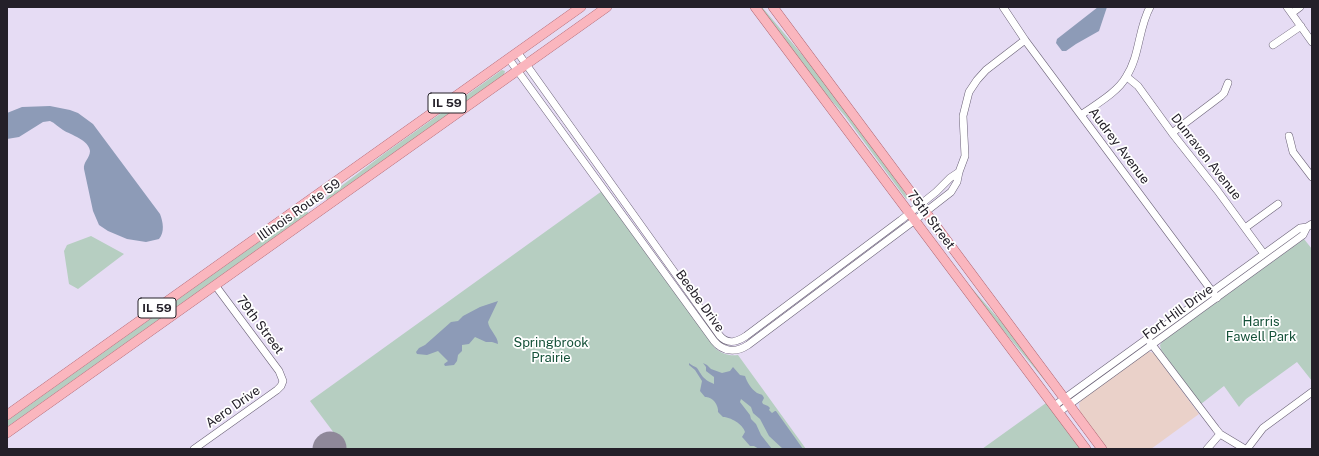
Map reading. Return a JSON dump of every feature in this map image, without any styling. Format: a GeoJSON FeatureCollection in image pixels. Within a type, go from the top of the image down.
{"type":"FeatureCollection","features":[{"type":"Feature","properties":{"kind":"main road","name":"Illinois Route 59"},"geometry":{"type":"LineString","coordinates":[[7,415],[581,7]]}},
{"type":"Feature","properties":{"kind":"main road","name":"Illinois Route 59"},"geometry":{"type":"LineString","coordinates":[[7,433],[607,7]]}},
{"type":"Feature","properties":{"kind":"main road","name":"75th Street"},"geometry":{"type":"LineString","coordinates":[[755,7],[1086,449]]}},
{"type":"Feature","properties":{"kind":"main road","name":"75th Street"},"geometry":{"type":"LineString","coordinates":[[773,7],[1102,449]]}},
{"type":"Feature","properties":{"kind":"street","name":"Audrey Avenue"},"geometry":{"type":"LineString","coordinates":[[1003,7],[1025,40],[1217,298]]}},
{"type":"Feature","properties":{"kind":"street"},"geometry":{"type":"LineString","coordinates":[[1081,115],[1116,89],[1127,77],[1133,61],[1143,23],[1150,7]]}},
{"type":"Feature","properties":{"kind":"street"},"geometry":{"type":"LineString","coordinates":[[1300,7],[1289,10],[1312,42]]}},
{"type":"Feature","properties":{"kind":"street"},"geometry":{"type":"LineString","coordinates":[[1273,45],[1301,26]]}},
{"type":"Feature","properties":{"kind":"street","name":"Beebe Drive"},"geometry":{"type":"LineString","coordinates":[[518,53],[720,336],[723,340],[728,342],[738,341],[746,336],[913,217],[926,212],[951,192],[957,182],[965,156],[963,116],[969,92],[981,74],[1025,40]]}},
{"type":"Feature","properties":{"kind":"street","name":"Beebe Drive"},"geometry":{"type":"LineString","coordinates":[[509,59],[714,341],[724,350],[735,351],[746,347],[913,217],[920,205],[942,187],[950,178],[959,172]]}},
{"type":"Feature","properties":{"kind":"street","name":"Dunraven Avenue"},"geometry":{"type":"LineString","coordinates":[[1127,77],[1138,86],[1264,254]]}},
{"type":"Feature","properties":{"kind":"street"},"geometry":{"type":"LineString","coordinates":[[1172,133],[1221,96],[1224,93],[1228,83]]}},
{"type":"Feature","properties":{"kind":"street"},"geometry":{"type":"LineString","coordinates":[[1289,136],[1294,152],[1312,177]]}},
{"type":"Feature","properties":{"kind":"street"},"geometry":{"type":"LineString","coordinates":[[1245,228],[1278,204]]}},
{"type":"Feature","properties":{"kind":"street","name":"Fort Hill Drive"},"geometry":{"type":"LineString","coordinates":[[1066,402],[1212,291],[1300,228],[1310,226]]}},
{"type":"Feature","properties":{"kind":"street","name":"Fort Hill Drive"},"geometry":{"type":"LineString","coordinates":[[1056,409],[1152,345],[1303,235],[1310,226]]}},
{"type":"Feature","properties":{"kind":"street","name":"79th Street"},"geometry":{"type":"LineString","coordinates":[[215,286],[279,371],[283,381]]}},
{"type":"Feature","properties":{"kind":"street"},"geometry":{"type":"LineString","coordinates":[[1147,339],[1220,434],[1246,449],[1263,428],[1312,392]]}},
{"type":"Feature","properties":{"kind":"street","name":"Aero Drive"},"geometry":{"type":"LineString","coordinates":[[194,449],[277,390],[283,381]]}},
{"type":"Feature","properties":{"kind":"street"},"geometry":{"type":"LineString","coordinates":[[1207,449],[1220,434]]}},
{"type":"Feature","properties":{"kind":"shaded area"},"geometry":{"type":"Polygon","coordinates":[[[1147,351],[1154,353],[1199,414],[1151,449],[1108,449],[1080,412],[1079,404],[1082,399],[1147,351]]]}},
{"type":"Feature","properties":{"kind":"green space"},"geometry":{"type":"Polygon","coordinates":[[[760,7],[762,7],[821,77],[893,174],[908,198],[906,199],[845,116],[817,84],[760,7]]]}},
{"type":"Feature","properties":{"kind":"green space"},"geometry":{"type":"Polygon","coordinates":[[[502,70],[505,71],[504,75],[327,200],[326,198],[328,196],[385,153],[502,70]]]}},
{"type":"Feature","properties":{"kind":"green space","name":"Springbrook Prairie"},"geometry":{"type":"Polygon","coordinates":[[[602,191],[715,348],[726,354],[738,355],[806,449],[346,449],[310,401],[602,191]]]}},
{"type":"Feature","properties":{"kind":"green space"},"geometry":{"type":"Polygon","coordinates":[[[306,211],[309,213],[7,427],[7,421],[298,214],[306,211]]]}},
{"type":"Feature","properties":{"kind":"green space"},"geometry":{"type":"Polygon","coordinates":[[[924,226],[968,284],[1013,335],[1052,387],[1051,388],[992,317],[924,226]]]}},
{"type":"Feature","properties":{"kind":"green space"},"geometry":{"type":"Polygon","coordinates":[[[91,236],[124,254],[78,289],[69,284],[64,251],[67,245],[91,236]]]}},
{"type":"Feature","properties":{"kind":"green space","name":"Harris Fawell Park"},"geometry":{"type":"Polygon","coordinates":[[[1304,239],[1312,249],[1312,381],[1297,362],[1246,399],[1239,407],[1224,386],[1201,404],[1161,350],[1160,345],[1163,341],[1304,239]]]}},
{"type":"Feature","properties":{"kind":"green space"},"geometry":{"type":"Polygon","coordinates":[[[1046,403],[1081,449],[982,449],[1046,403]]]}},
{"type":"Feature","properties":{"kind":"water"},"geometry":{"type":"Polygon","coordinates":[[[1098,7],[1107,7],[1099,31],[1066,51],[1062,51],[1056,43],[1057,39],[1098,7]]]}},
{"type":"Feature","properties":{"kind":"water"},"geometry":{"type":"Polygon","coordinates":[[[50,106],[78,113],[93,124],[160,214],[163,227],[159,239],[146,242],[127,239],[108,231],[99,225],[93,211],[84,169],[90,151],[89,147],[79,138],[50,121],[43,122],[19,137],[7,139],[7,113],[22,107],[50,106]]]}},
{"type":"Feature","properties":{"kind":"water"},"geometry":{"type":"Polygon","coordinates":[[[498,301],[488,322],[497,338],[498,344],[486,342],[475,337],[469,344],[462,345],[462,351],[458,355],[457,361],[454,365],[445,366],[444,364],[448,361],[438,351],[427,355],[417,354],[416,352],[419,348],[425,345],[451,322],[458,321],[463,316],[480,307],[498,301]]]}},
{"type":"Feature","properties":{"kind":"water"},"geometry":{"type":"Polygon","coordinates":[[[689,363],[697,368],[705,379],[714,384],[714,377],[706,371],[706,367],[703,363],[711,369],[722,373],[730,371],[733,367],[740,375],[745,376],[753,390],[763,395],[763,404],[770,408],[769,410],[772,413],[776,411],[803,449],[783,449],[769,436],[760,419],[753,413],[751,407],[741,399],[740,402],[756,424],[761,435],[772,449],[759,449],[754,446],[750,446],[742,437],[745,432],[742,426],[733,420],[723,417],[718,412],[714,402],[710,398],[705,397],[700,391],[702,381],[689,363]]]}}]}
